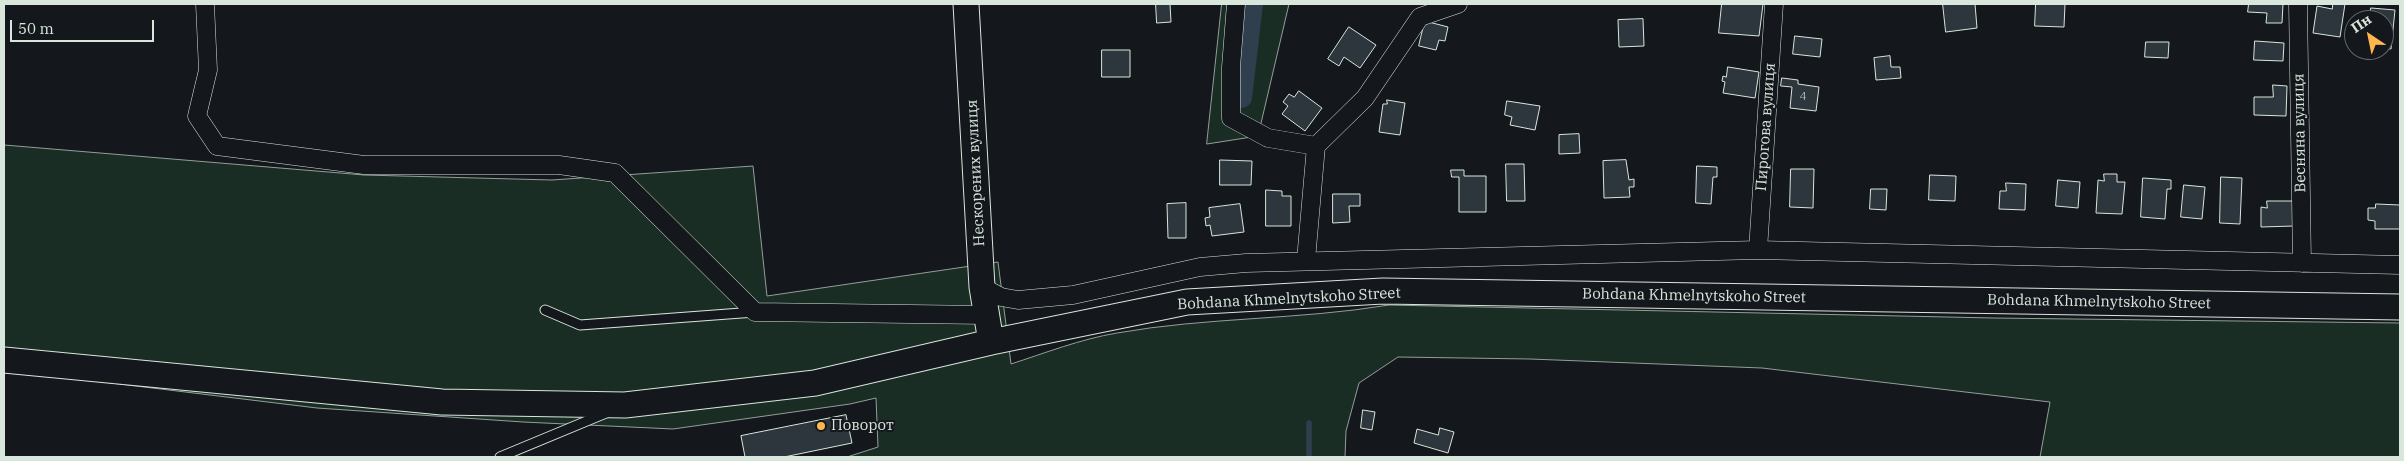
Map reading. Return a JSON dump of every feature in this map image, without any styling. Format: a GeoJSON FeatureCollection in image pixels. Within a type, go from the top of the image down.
{"type":"FeatureCollection","features":[{"type":"Feature","properties":{"kind":"main road","name":"Нескорених вулиця"},"geometry":{"type":"LineString","coordinates":[[966,4],[982,287],[991,342]]}},
{"type":"Feature","properties":{"kind":"main road","name":"Bohdana Khmelnytskoho Street"},"geometry":{"type":"LineString","coordinates":[[4,360],[442,402],[625,405],[815,383],[991,342],[1187,302],[1383,291],[2400,307]]}},
{"type":"Feature","properties":{"kind":"street"},"geometry":{"type":"LineString","coordinates":[[205,4],[208,70],[197,116],[217,146],[364,165],[559,165],[615,172],[755,312],[987,315]]}},
{"type":"Feature","properties":{"kind":"street"},"geometry":{"type":"LineString","coordinates":[[1236,4],[1231,67],[1231,118],[1268,138],[1316,146]]}},
{"type":"Feature","properties":{"kind":"street"},"geometry":{"type":"LineString","coordinates":[[1306,260],[1316,146],[1365,98],[1420,17],[1458,4]]}},
{"type":"Feature","properties":{"kind":"street","name":"Пирогова вулиця"},"geometry":{"type":"LineString","coordinates":[[1758,250],[1774,4]]}},
{"type":"Feature","properties":{"kind":"street","name":"Весняна вулиця"},"geometry":{"type":"LineString","coordinates":[[2298,4],[2302,263]]}},
{"type":"Feature","properties":{"kind":"street"},"geometry":{"type":"LineString","coordinates":[[982,287],[1001,296],[1018,300],[1082,293],[1200,267],[1306,260],[1758,250],[2400,265]]}},
{"type":"Feature","properties":{"kind":"lane"},"geometry":{"type":"LineString","coordinates":[[545,310],[580,325],[755,312]]}},
{"type":"Feature","properties":{"kind":"lane"},"geometry":{"type":"LineString","coordinates":[[500,457],[625,405]]}},
{"type":"Feature","properties":{"kind":"green space"},"geometry":{"type":"Polygon","coordinates":[[[1222,4],[1289,4],[1258,136],[1207,144],[1222,4]]]}},
{"type":"Feature","properties":{"kind":"green space"},"geometry":{"type":"Polygon","coordinates":[[[4,145],[364,175],[552,180],[753,166],[767,296],[998,262],[1011,364],[1077,343],[1117,333],[1185,324],[1355,310],[1389,305],[1994,318],[2400,323],[2400,457],[2040,457],[2050,402],[1762,368],[1530,359],[1398,357],[1359,383],[1346,431],[1345,457],[847,457],[878,447],[876,398],[850,404],[673,429],[523,422],[317,408],[4,370],[4,145]]]}},
{"type":"Feature","properties":{"kind":"building"},"geometry":{"type":"Polygon","coordinates":[[[1156,4],[1170,4],[1171,22],[1157,23],[1156,4]]]}},
{"type":"Feature","properties":{"kind":"building"},"geometry":{"type":"Polygon","coordinates":[[[1722,4],[1763,4],[1759,36],[1719,33],[1722,4]]]}},
{"type":"Feature","properties":{"kind":"building"},"geometry":{"type":"Polygon","coordinates":[[[1943,4],[1975,4],[1977,28],[1946,32],[1943,4]]]}},
{"type":"Feature","properties":{"kind":"building"},"geometry":{"type":"Polygon","coordinates":[[[2036,4],[2065,4],[2064,27],[2035,26],[2036,4]]]}},
{"type":"Feature","properties":{"kind":"building"},"geometry":{"type":"Polygon","coordinates":[[[2249,4],[2283,4],[2282,23],[2266,23],[2267,13],[2248,12],[2249,4]]]}},
{"type":"Feature","properties":{"kind":"building"},"geometry":{"type":"Polygon","coordinates":[[[2333,4],[2345,4],[2340,37],[2313,33],[2317,6],[2332,9],[2333,4]]]}},
{"type":"Feature","properties":{"kind":"building"},"geometry":{"type":"Polygon","coordinates":[[[2371,8],[2395,10],[2394,20],[2394,10],[2371,10],[2371,8]]]}},
{"type":"Feature","properties":{"kind":"building"},"geometry":{"type":"Polygon","coordinates":[[[1643,19],[1644,46],[1619,47],[1618,20],[1643,19]]]}},
{"type":"Feature","properties":{"kind":"building"},"geometry":{"type":"Polygon","coordinates":[[[1425,21],[1448,27],[1445,41],[1439,40],[1436,50],[1419,46],[1425,21]]]}},
{"type":"Feature","properties":{"kind":"building"},"geometry":{"type":"Polygon","coordinates":[[[1349,27],[1376,45],[1360,68],[1344,57],[1339,66],[1328,59],[1349,27]]]}},
{"type":"Feature","properties":{"kind":"building"},"geometry":{"type":"Polygon","coordinates":[[[1795,36],[1822,39],[1820,57],[1793,54],[1795,36]]]}},
{"type":"Feature","properties":{"kind":"building"},"geometry":{"type":"Polygon","coordinates":[[[2255,41],[2284,43],[2283,61],[2254,60],[2255,41]]]}},
{"type":"Feature","properties":{"kind":"building"},"geometry":{"type":"Polygon","coordinates":[[[2146,42],[2169,42],[2168,58],[2145,57],[2146,42]]]}},
{"type":"Feature","properties":{"kind":"building"},"geometry":{"type":"Polygon","coordinates":[[[1102,50],[1130,50],[1130,77],[1102,77],[1102,50]]]}},
{"type":"Feature","properties":{"kind":"building"},"geometry":{"type":"Polygon","coordinates":[[[1890,56],[1891,67],[1900,67],[1901,78],[1876,80],[1874,58],[1890,56]]]}},
{"type":"Feature","properties":{"kind":"building"},"geometry":{"type":"Polygon","coordinates":[[[1728,67],[1759,72],[1755,98],[1723,93],[1725,82],[1722,81],[1723,76],[1726,77],[1728,67]]]}},
{"type":"Feature","properties":{"kind":"building"},"geometry":{"type":"Polygon","coordinates":[[[1782,78],[1798,80],[1798,84],[1819,87],[1816,111],[1790,108],[1792,87],[1781,86],[1782,78]]]}},
{"type":"Feature","properties":{"kind":"building"},"geometry":{"type":"Polygon","coordinates":[[[2273,85],[2287,86],[2286,116],[2254,115],[2254,97],[2273,97],[2273,85]]]}},
{"type":"Feature","properties":{"kind":"building"},"geometry":{"type":"Polygon","coordinates":[[[1299,91],[1322,108],[1305,131],[1282,114],[1288,106],[1283,102],[1289,94],[1294,97],[1299,91]]]}},
{"type":"Feature","properties":{"kind":"building"},"geometry":{"type":"Polygon","coordinates":[[[1387,100],[1405,103],[1400,135],[1379,132],[1383,104],[1387,104],[1387,100]]]}},
{"type":"Feature","properties":{"kind":"building"},"geometry":{"type":"Polygon","coordinates":[[[1507,101],[1540,106],[1535,130],[1510,125],[1512,117],[1505,115],[1507,101]]]}},
{"type":"Feature","properties":{"kind":"building"},"geometry":{"type":"Polygon","coordinates":[[[1579,134],[1580,153],[1559,154],[1559,135],[1579,134]]]}},
{"type":"Feature","properties":{"kind":"building"},"geometry":{"type":"Polygon","coordinates":[[[1220,160],[1252,161],[1251,185],[1220,185],[1220,160]]]}},
{"type":"Feature","properties":{"kind":"building"},"geometry":{"type":"Polygon","coordinates":[[[1626,160],[1629,180],[1634,179],[1634,187],[1629,187],[1630,197],[1604,198],[1603,161],[1626,160]]]}},
{"type":"Feature","properties":{"kind":"building"},"geometry":{"type":"Polygon","coordinates":[[[1506,164],[1524,164],[1525,201],[1507,201],[1506,164]]]}},
{"type":"Feature","properties":{"kind":"building"},"geometry":{"type":"Polygon","coordinates":[[[1697,166],[1717,167],[1717,177],[1713,177],[1711,204],[1696,203],[1697,166]]]}},
{"type":"Feature","properties":{"kind":"building"},"geometry":{"type":"Polygon","coordinates":[[[1791,169],[1814,169],[1813,208],[1790,207],[1791,169]]]}},
{"type":"Feature","properties":{"kind":"building"},"geometry":{"type":"Polygon","coordinates":[[[1451,170],[1464,170],[1464,176],[1486,176],[1486,212],[1459,212],[1459,177],[1452,177],[1451,170]]]}},
{"type":"Feature","properties":{"kind":"building"},"geometry":{"type":"Polygon","coordinates":[[[2104,174],[2117,174],[2117,182],[2125,182],[2122,214],[2096,213],[2098,180],[2104,181],[2104,174]]]}},
{"type":"Feature","properties":{"kind":"building"},"geometry":{"type":"Polygon","coordinates":[[[1930,175],[1956,176],[1955,201],[1929,200],[1930,175]]]}},
{"type":"Feature","properties":{"kind":"building"},"geometry":{"type":"Polygon","coordinates":[[[2221,177],[2242,178],[2240,224],[2220,223],[2221,177]]]}},
{"type":"Feature","properties":{"kind":"building"},"geometry":{"type":"Polygon","coordinates":[[[2143,178],[2171,180],[2171,189],[2167,189],[2165,219],[2141,217],[2143,178]]]}},
{"type":"Feature","properties":{"kind":"building"},"geometry":{"type":"Polygon","coordinates":[[[2058,180],[2080,182],[2078,208],[2056,206],[2058,180]]]}},
{"type":"Feature","properties":{"kind":"building"},"geometry":{"type":"Polygon","coordinates":[[[2006,183],[2026,184],[2025,210],[1999,209],[2000,191],[2006,191],[2006,183]]]}},
{"type":"Feature","properties":{"kind":"building"},"geometry":{"type":"Polygon","coordinates":[[[2184,185],[2205,187],[2202,219],[2181,217],[2184,185]]]}},
{"type":"Feature","properties":{"kind":"building"},"geometry":{"type":"Polygon","coordinates":[[[1871,189],[1887,189],[1886,210],[1870,209],[1871,189]]]}},
{"type":"Feature","properties":{"kind":"building"},"geometry":{"type":"Polygon","coordinates":[[[1266,190],[1282,191],[1282,196],[1291,196],[1291,226],[1266,226],[1266,190]]]}},
{"type":"Feature","properties":{"kind":"building"},"geometry":{"type":"Polygon","coordinates":[[[1333,194],[1360,194],[1360,206],[1349,206],[1350,222],[1333,223],[1333,194]]]}},
{"type":"Feature","properties":{"kind":"building"},"geometry":{"type":"Polygon","coordinates":[[[2267,201],[2294,201],[2294,226],[2261,227],[2261,207],[2267,208],[2267,201]]]}},
{"type":"Feature","properties":{"kind":"building"},"geometry":{"type":"Polygon","coordinates":[[[1186,203],[1186,238],[1168,238],[1167,204],[1186,203]]]}},
{"type":"Feature","properties":{"kind":"building"},"geometry":{"type":"Polygon","coordinates":[[[1240,204],[1244,232],[1212,236],[1210,225],[1206,226],[1205,218],[1210,217],[1209,208],[1240,204]]]}},
{"type":"Feature","properties":{"kind":"building"},"geometry":{"type":"Polygon","coordinates":[[[2376,204],[2400,205],[2400,229],[2375,229],[2375,221],[2368,220],[2368,208],[2375,208],[2376,204]]]}},
{"type":"Feature","properties":{"kind":"building"},"geometry":{"type":"Polygon","coordinates":[[[1363,410],[1375,412],[1372,430],[1361,428],[1363,410]]]}},
{"type":"Feature","properties":{"kind":"building","name":"Поворот"},"geometry":{"type":"Polygon","coordinates":[[[846,415],[852,443],[784,457],[745,457],[741,436],[846,415]]]}},
{"type":"Feature","properties":{"kind":"building"},"geometry":{"type":"Polygon","coordinates":[[[1440,428],[1454,432],[1448,453],[1414,443],[1417,429],[1438,435],[1440,428]]]}},
{"type":"Feature","properties":{"kind":"waterway"},"geometry":{"type":"LineString","coordinates":[[1242,98],[1253,4]]}},
{"type":"Feature","properties":{"kind":"waterway"},"geometry":{"type":"LineString","coordinates":[[1309,423],[1309,457]]}},
{"type":"Feature","properties":{"kind":"place","name":"Поворот"},"geometry":{"type":"Point","coordinates":[821,426]}}]}
